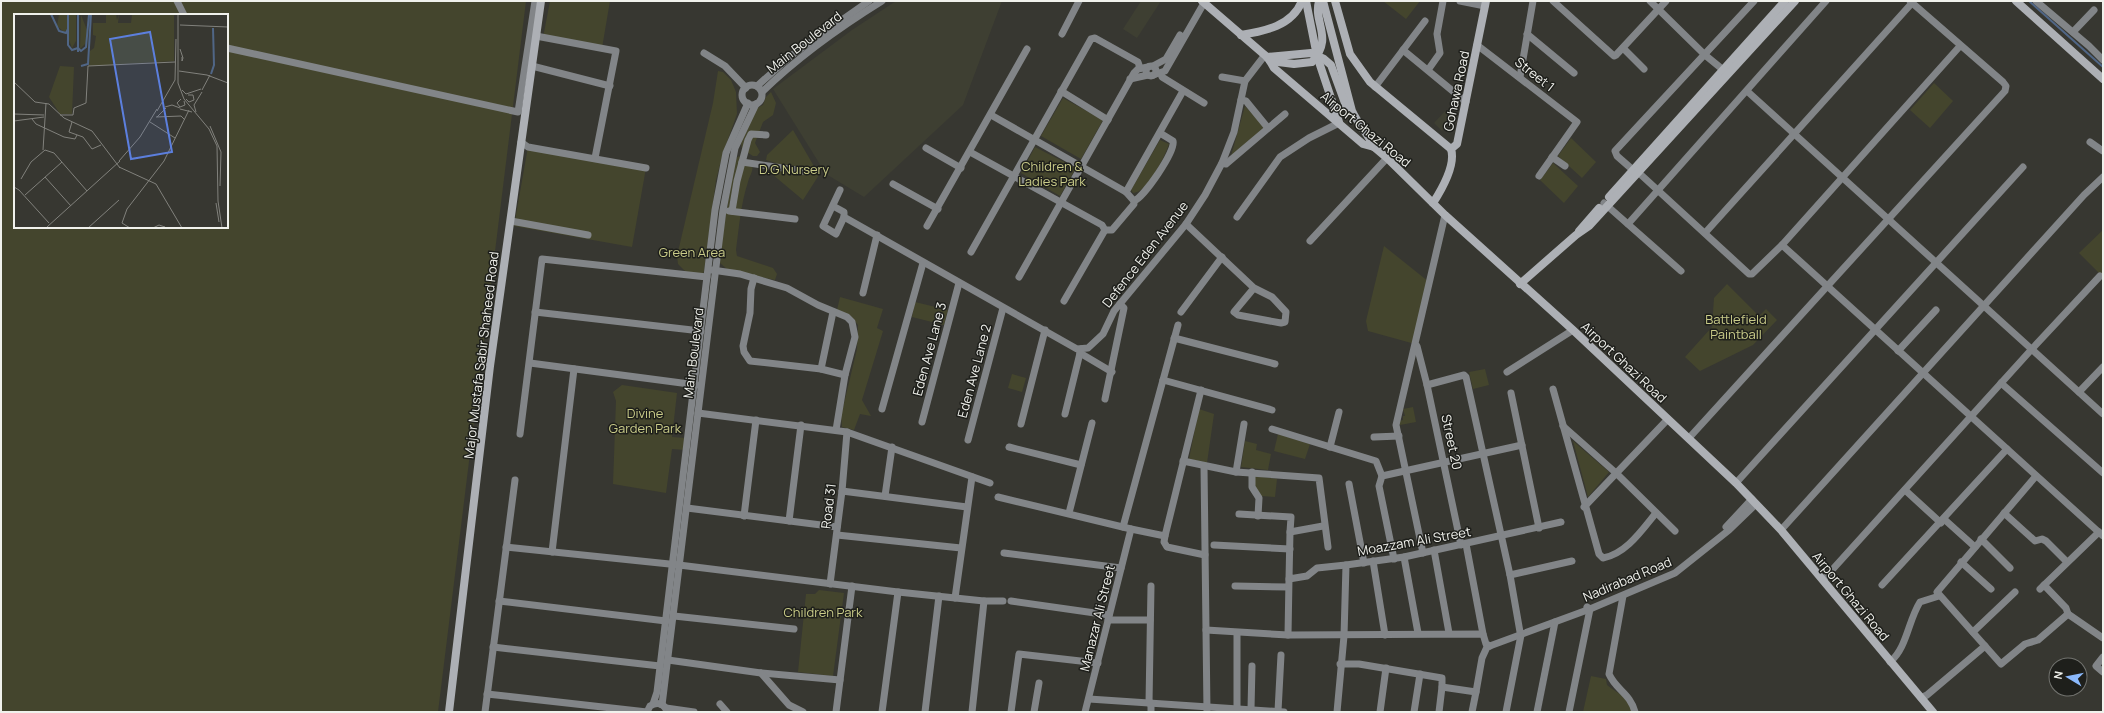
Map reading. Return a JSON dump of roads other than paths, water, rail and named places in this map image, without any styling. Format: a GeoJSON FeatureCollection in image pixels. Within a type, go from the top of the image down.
{"type":"FeatureCollection","features":[{"type":"Feature","properties":{"kind":"street"},"geometry":{"type":"LineString","coordinates":[[177,1],[184,14]]}},
{"type":"Feature","properties":{"kind":"street"},"geometry":{"type":"LineString","coordinates":[[228,48],[518,112],[535,1]]}},
{"type":"Feature","properties":{"kind":"street","name":"Major Mustafa Sabir Shaheed Road"},"geometry":{"type":"LineString","coordinates":[[449,712],[490,374],[540,1]]}},
{"type":"Feature","properties":{"kind":"street","name":"Main Boulevard"},"geometry":{"type":"LineString","coordinates":[[759,89],[792,55],[869,1]]}},
{"type":"Feature","properties":{"kind":"street","name":"Main Boulevard"},"geometry":{"type":"LineString","coordinates":[[759,89],[826,39],[882,1]]}},
{"type":"Feature","properties":{"kind":"street"},"geometry":{"type":"LineString","coordinates":[[1062,34],[1080,1]]}},
{"type":"Feature","properties":{"kind":"street"},"geometry":{"type":"LineString","coordinates":[[1240,34],[1284,23],[1296,13],[1302,1]]}},
{"type":"Feature","properties":{"kind":"street"},"geometry":{"type":"LineString","coordinates":[[1237,217],[1280,157],[1309,138],[1339,122],[1317,56],[1306,1]]}},
{"type":"Feature","properties":{"kind":"street"},"geometry":{"type":"LineString","coordinates":[[1267,58],[1283,64],[1304,64],[1312,62],[1317,56],[1323,37],[1317,7],[1319,1]]}},
{"type":"Feature","properties":{"kind":"street"},"geometry":{"type":"LineString","coordinates":[[1323,1],[1343,82],[1355,118]]}},
{"type":"Feature","properties":{"kind":"street"},"geometry":{"type":"LineString","coordinates":[[1335,1],[1350,54],[1375,87],[1451,149]]}},
{"type":"Feature","properties":{"kind":"street"},"geometry":{"type":"LineString","coordinates":[[1428,70],[1440,53],[1437,34],[1443,1]]}},
{"type":"Feature","properties":{"kind":"street"},"geometry":{"type":"LineString","coordinates":[[1460,1],[1485,4]]}},
{"type":"Feature","properties":{"kind":"street"},"geometry":{"type":"LineString","coordinates":[[1520,77],[1533,1]]}},
{"type":"Feature","properties":{"kind":"street"},"geometry":{"type":"LineString","coordinates":[[1553,1],[1611,54],[1616,55],[1666,1]]}},
{"type":"Feature","properties":{"kind":"street"},"geometry":{"type":"LineString","coordinates":[[1650,1],[1706,55],[1726,72]]}},
{"type":"Feature","properties":{"kind":"street"},"geometry":{"type":"LineString","coordinates":[[1754,1],[1706,55],[1615,151],[1618,156],[1705,232],[1749,274],[1754,273],[1782,246],[1960,46]]}},
{"type":"Feature","properties":{"kind":"street"},"geometry":{"type":"LineString","coordinates":[[1726,72],[1785,1]]}},
{"type":"Feature","properties":{"kind":"street"},"geometry":{"type":"LineString","coordinates":[[1520,284],[1576,235],[1589,226],[1606,204],[1726,72],[1795,1]]}},
{"type":"Feature","properties":{"kind":"street"},"geometry":{"type":"LineString","coordinates":[[1628,224],[1826,1]]}},
{"type":"Feature","properties":{"kind":"street"},"geometry":{"type":"LineString","coordinates":[[2016,1],[2099,64]]}},
{"type":"Feature","properties":{"kind":"street"},"geometry":{"type":"LineString","coordinates":[[2036,1],[2073,32],[2099,64],[2103,79]]}},
{"type":"Feature","properties":{"kind":"street"},"geometry":{"type":"LineString","coordinates":[[1018,277],[1062,202],[1130,79],[1140,68],[1166,60],[1202,2]]}},
{"type":"Feature","properties":{"kind":"street"},"geometry":{"type":"LineString","coordinates":[[1130,79],[1161,74],[1165,71],[1202,2]]}},
{"type":"Feature","properties":{"kind":"street","name":"Airport Ghazi Road"},"geometry":{"type":"LineString","coordinates":[[1202,2],[1267,58],[1274,68],[1328,115],[1339,122],[1363,144],[1374,147],[1387,158],[1445,215],[1520,284],[1573,330],[1736,483],[1781,530],[1933,712]]}},
{"type":"Feature","properties":{"kind":"street"},"geometry":{"type":"LineString","coordinates":[[1689,438],[1888,220],[2005,90],[2006,86],[1911,2],[1705,232]]}},
{"type":"Feature","properties":{"kind":"street","name":"Gohawa Road"},"geometry":{"type":"LineString","coordinates":[[1433,203],[1447,178],[1452,155],[1451,149],[1457,144],[1485,4]]}},
{"type":"Feature","properties":{"kind":"street"},"geometry":{"type":"LineString","coordinates":[[2073,32],[2094,10]]}},
{"type":"Feature","properties":{"kind":"street"},"geometry":{"type":"LineString","coordinates":[[1375,87],[1425,21]]}},
{"type":"Feature","properties":{"kind":"street"},"geometry":{"type":"LineString","coordinates":[[1527,34],[1574,73]]}},
{"type":"Feature","properties":{"kind":"street"},"geometry":{"type":"LineString","coordinates":[[536,36],[616,51],[596,158]]}},
{"type":"Feature","properties":{"kind":"street"},"geometry":{"type":"LineString","coordinates":[[971,252],[1013,175],[1093,38],[1138,62],[1140,68]]}},
{"type":"Feature","properties":{"kind":"street","name":"Street 1"},"geometry":{"type":"LineString","coordinates":[[1477,45],[1577,122],[1552,157]]}},
{"type":"Feature","properties":{"kind":"street"},"geometry":{"type":"LineString","coordinates":[[1623,48],[1644,69]]}},
{"type":"Feature","properties":{"kind":"street"},"geometry":{"type":"LineString","coordinates":[[928,226],[1027,49]]}},
{"type":"Feature","properties":{"kind":"street"},"geometry":{"type":"LineString","coordinates":[[1403,50],[1466,102]]}},
{"type":"Feature","properties":{"kind":"street"},"geometry":{"type":"LineString","coordinates":[[704,53],[726,66],[746,88]]}},
{"type":"Feature","properties":{"kind":"street"},"geometry":{"type":"LineString","coordinates":[[1317,56],[1331,66],[1347,110],[1369,136],[1374,147]]}},
{"type":"Feature","properties":{"kind":"street","name":"Defence Eden Avenue"},"geometry":{"type":"LineString","coordinates":[[1080,351],[1088,348],[1099,339],[1120,304],[1186,224],[1205,195],[1222,163],[1234,132],[1245,81],[1267,58]]}},
{"type":"Feature","properties":{"kind":"street"},"geometry":{"type":"LineString","coordinates":[[532,66],[610,86]]}},
{"type":"Feature","properties":{"kind":"street"},"geometry":{"type":"LineString","coordinates":[[1150,66],[1156,71],[1151,75]]}},
{"type":"Feature","properties":{"kind":"street"},"geometry":{"type":"LineString","coordinates":[[1161,74],[1162,77],[1204,103]]}},
{"type":"Feature","properties":{"kind":"street"},"geometry":{"type":"LineString","coordinates":[[1222,77],[1245,81]]}},
{"type":"Feature","properties":{"kind":"street"},"geometry":{"type":"LineString","coordinates":[[751,85],[759,89],[761,99],[756,104],[748,103],[743,96],[746,88],[751,85]]}},
{"type":"Feature","properties":{"kind":"street"},"geometry":{"type":"LineString","coordinates":[[1061,91],[1108,120]]}},
{"type":"Feature","properties":{"kind":"street"},"geometry":{"type":"LineString","coordinates":[[1126,192],[1183,91]]}},
{"type":"Feature","properties":{"kind":"street"},"geometry":{"type":"LineString","coordinates":[[1747,91],[1841,178],[2103,414]]}},
{"type":"Feature","properties":{"kind":"street"},"geometry":{"type":"LineString","coordinates":[[1241,100],[1246,101],[1268,128]]}},
{"type":"Feature","properties":{"kind":"street","name":"Main Boulevard"},"geometry":{"type":"LineString","coordinates":[[665,708],[668,660],[674,616],[676,565],[711,270],[719,183],[748,103]]}},
{"type":"Feature","properties":{"kind":"street","name":"Main Boulevard"},"geometry":{"type":"LineString","coordinates":[[654,704],[657,692],[666,621],[687,508],[698,413],[701,331],[707,278],[711,270],[722,210],[731,147],[756,104]]}},
{"type":"Feature","properties":{"kind":"street"},"geometry":{"type":"LineString","coordinates":[[1222,163],[1226,164],[1284,114]]}},
{"type":"Feature","properties":{"kind":"street"},"geometry":{"type":"LineString","coordinates":[[991,115],[1126,192],[1134,201]]}},
{"type":"Feature","properties":{"kind":"street"},"geometry":{"type":"LineString","coordinates":[[1104,230],[1114,230],[1134,204],[1134,201],[1139,199],[1161,169],[1174,145],[1173,141],[1160,133]]}},
{"type":"Feature","properties":{"kind":"street"},"geometry":{"type":"LineString","coordinates":[[732,212],[737,181],[751,134],[766,135]]}},
{"type":"Feature","properties":{"kind":"street"},"geometry":{"type":"LineString","coordinates":[[521,142],[528,147],[646,168]]}},
{"type":"Feature","properties":{"kind":"street"},"geometry":{"type":"LineString","coordinates":[[2090,142],[2103,151]]}},
{"type":"Feature","properties":{"kind":"street"},"geometry":{"type":"LineString","coordinates":[[731,147],[745,152]]}},
{"type":"Feature","properties":{"kind":"street"},"geometry":{"type":"LineString","coordinates":[[926,148],[961,168]]}},
{"type":"Feature","properties":{"kind":"street"},"geometry":{"type":"LineString","coordinates":[[970,152],[1062,202],[1102,226],[1104,230]]}},
{"type":"Feature","properties":{"kind":"street"},"geometry":{"type":"LineString","coordinates":[[1539,176],[1552,157],[1565,166]]}},
{"type":"Feature","properties":{"kind":"street"},"geometry":{"type":"LineString","coordinates":[[1310,241],[1387,158]]}},
{"type":"Feature","properties":{"kind":"street"},"geometry":{"type":"LineString","coordinates":[[742,162],[803,170]]}},
{"type":"Feature","properties":{"kind":"street"},"geometry":{"type":"LineString","coordinates":[[1736,483],[1876,331],[1935,263],[2023,167]]}},
{"type":"Feature","properties":{"kind":"street"},"geometry":{"type":"LineString","coordinates":[[1781,530],[2084,195],[2103,177]]}},
{"type":"Feature","properties":{"kind":"street"},"geometry":{"type":"LineString","coordinates":[[893,184],[938,209]]}},
{"type":"Feature","properties":{"kind":"street"},"geometry":{"type":"LineString","coordinates":[[834,206],[844,212],[844,217],[836,234],[823,226],[831,208],[834,206],[840,190]]}},
{"type":"Feature","properties":{"kind":"street"},"geometry":{"type":"LineString","coordinates":[[1606,204],[1681,271]]}},
{"type":"Feature","properties":{"kind":"street"},"geometry":{"type":"LineString","coordinates":[[722,210],[795,219]]}},
{"type":"Feature","properties":{"kind":"street"},"geometry":{"type":"LineString","coordinates":[[1424,553],[1396,425],[1416,345],[1445,215]]}},
{"type":"Feature","properties":{"kind":"street"},"geometry":{"type":"LineString","coordinates":[[844,217],[1003,308],[1045,330],[1112,372]]}},
{"type":"Feature","properties":{"kind":"street"},"geometry":{"type":"LineString","coordinates":[[511,221],[588,235]]}},
{"type":"Feature","properties":{"kind":"street"},"geometry":{"type":"LineString","coordinates":[[1186,224],[1254,288],[1272,297],[1286,312],[1286,322],[1281,324],[1238,315],[1234,312],[1254,288]]}},
{"type":"Feature","properties":{"kind":"street"},"geometry":{"type":"LineString","coordinates":[[1064,301],[1104,230]]}},
{"type":"Feature","properties":{"kind":"street"},"geometry":{"type":"LineString","coordinates":[[863,293],[877,235]]}},
{"type":"Feature","properties":{"kind":"street"},"geometry":{"type":"LineString","coordinates":[[1782,246],[2101,534],[2067,562],[2042,587],[2066,608],[2068,614],[2103,638]]}},
{"type":"Feature","properties":{"kind":"street"},"geometry":{"type":"LineString","coordinates":[[1181,312],[1222,258]]}},
{"type":"Feature","properties":{"kind":"street"},"geometry":{"type":"LineString","coordinates":[[520,434],[542,259],[707,278]]}},
{"type":"Feature","properties":{"kind":"street"},"geometry":{"type":"LineString","coordinates":[[882,409],[923,262]]}},
{"type":"Feature","properties":{"kind":"street"},"geometry":{"type":"LineString","coordinates":[[711,270],[754,278],[787,288],[833,312],[847,317],[854,326],[855,337],[845,375],[836,430]]}},
{"type":"Feature","properties":{"kind":"street"},"geometry":{"type":"LineString","coordinates":[[1823,580],[2100,276]]}},
{"type":"Feature","properties":{"kind":"street"},"geometry":{"type":"LineString","coordinates":[[754,278],[751,289],[750,313],[743,346],[747,357],[754,362],[821,369],[845,375]]}},
{"type":"Feature","properties":{"kind":"street","name":"Eden Ave Lane 3"},"geometry":{"type":"LineString","coordinates":[[922,422],[959,283]]}},
{"type":"Feature","properties":{"kind":"street"},"geometry":{"type":"LineString","coordinates":[[1105,399],[1112,372],[1124,308],[1120,304]]}},
{"type":"Feature","properties":{"kind":"street","name":"Eden Ave Lane 2"},"geometry":{"type":"LineString","coordinates":[[968,440],[1003,308]]}},
{"type":"Feature","properties":{"kind":"street"},"geometry":{"type":"LineString","coordinates":[[1898,351],[1936,310]]}},
{"type":"Feature","properties":{"kind":"street"},"geometry":{"type":"LineString","coordinates":[[535,312],[701,331]]}},
{"type":"Feature","properties":{"kind":"street"},"geometry":{"type":"LineString","coordinates":[[821,369],[833,312]]}},
{"type":"Feature","properties":{"kind":"street"},"geometry":{"type":"LineString","coordinates":[[1123,527],[1178,325]]}},
{"type":"Feature","properties":{"kind":"street"},"geometry":{"type":"LineString","coordinates":[[1021,424],[1045,330]]}},
{"type":"Feature","properties":{"kind":"street"},"geometry":{"type":"LineString","coordinates":[[1507,372],[1573,330]]}},
{"type":"Feature","properties":{"kind":"street"},"geometry":{"type":"LineString","coordinates":[[1174,338],[1275,364]]}},
{"type":"Feature","properties":{"kind":"street","name":"Street 20"},"geometry":{"type":"LineString","coordinates":[[1416,345],[1427,385],[1483,634],[1486,644],[1490,646]]}},
{"type":"Feature","properties":{"kind":"street"},"geometry":{"type":"LineString","coordinates":[[1065,414],[1080,351]]}},
{"type":"Feature","properties":{"kind":"street"},"geometry":{"type":"LineString","coordinates":[[530,363],[698,385]]}},
{"type":"Feature","properties":{"kind":"street"},"geometry":{"type":"LineString","coordinates":[[2079,392],[2103,366]]}},
{"type":"Feature","properties":{"kind":"street"},"geometry":{"type":"LineString","coordinates":[[552,552],[574,369]]}},
{"type":"Feature","properties":{"kind":"street"},"geometry":{"type":"LineString","coordinates":[[1427,385],[1465,375],[1510,575],[1520,633],[1506,712]]}},
{"type":"Feature","properties":{"kind":"street"},"geometry":{"type":"LineString","coordinates":[[1163,380],[1272,410]]}},
{"type":"Feature","properties":{"kind":"street"},"geometry":{"type":"LineString","coordinates":[[2001,383],[2103,473]]}},
{"type":"Feature","properties":{"kind":"street"},"geometry":{"type":"LineString","coordinates":[[1553,389],[1584,507],[1599,554],[1603,558],[1611,557],[1628,544],[1656,513]]}},
{"type":"Feature","properties":{"kind":"street"},"geometry":{"type":"LineString","coordinates":[[1201,390],[1164,542],[1167,547],[1205,555]]}},
{"type":"Feature","properties":{"kind":"street"},"geometry":{"type":"LineString","coordinates":[[1511,393],[1539,528]]}},
{"type":"Feature","properties":{"kind":"street"},"geometry":{"type":"LineString","coordinates":[[1330,447],[1339,412]]}},
{"type":"Feature","properties":{"kind":"street"},"geometry":{"type":"LineString","coordinates":[[698,413],[847,432],[892,446],[990,483]]}},
{"type":"Feature","properties":{"kind":"street"},"geometry":{"type":"LineString","coordinates":[[1584,507],[1668,419]]}},
{"type":"Feature","properties":{"kind":"street"},"geometry":{"type":"LineString","coordinates":[[744,516],[756,420]]}},
{"type":"Feature","properties":{"kind":"street"},"geometry":{"type":"LineString","coordinates":[[1069,513],[1092,424]]}},
{"type":"Feature","properties":{"kind":"street"},"geometry":{"type":"LineString","coordinates":[[1236,472],[1244,424]]}},
{"type":"Feature","properties":{"kind":"street"},"geometry":{"type":"LineString","coordinates":[[789,521],[801,425]]}},
{"type":"Feature","properties":{"kind":"street"},"geometry":{"type":"LineString","coordinates":[[1563,426],[1616,474],[1674,531]]}},
{"type":"Feature","properties":{"kind":"street"},"geometry":{"type":"LineString","coordinates":[[1272,429],[1376,461],[1382,476],[1379,486],[1394,559]]}},
{"type":"Feature","properties":{"kind":"street","name":"Road 31"},"geometry":{"type":"LineString","coordinates":[[830,584],[842,492],[847,432]]}},
{"type":"Feature","properties":{"kind":"street"},"geometry":{"type":"LineString","coordinates":[[1374,437],[1399,436]]}},
{"type":"Feature","properties":{"kind":"street"},"geometry":{"type":"LineString","coordinates":[[1382,476],[1406,472],[1522,445]]}},
{"type":"Feature","properties":{"kind":"street"},"geometry":{"type":"LineString","coordinates":[[885,496],[892,446]]}},
{"type":"Feature","properties":{"kind":"street"},"geometry":{"type":"LineString","coordinates":[[1009,447],[1081,465]]}},
{"type":"Feature","properties":{"kind":"street"},"geometry":{"type":"LineString","coordinates":[[1882,585],[1943,521],[2007,449]]}},
{"type":"Feature","properties":{"kind":"street"},"geometry":{"type":"LineString","coordinates":[[1183,461],[1236,472],[1319,478],[1324,526],[1328,547]]}},
{"type":"Feature","properties":{"kind":"street"},"geometry":{"type":"LineString","coordinates":[[1204,466],[1207,709]]}},
{"type":"Feature","properties":{"kind":"street"},"geometry":{"type":"LineString","coordinates":[[1252,472],[1252,487],[1259,498],[1258,516]]}},
{"type":"Feature","properties":{"kind":"street"},"geometry":{"type":"LineString","coordinates":[[2036,476],[1938,589],[1939,596],[2002,664],[2024,644],[2038,640],[2068,614]]}},
{"type":"Feature","properties":{"kind":"street"},"geometry":{"type":"LineString","coordinates":[[955,598],[972,477]]}},
{"type":"Feature","properties":{"kind":"street"},"geometry":{"type":"LineString","coordinates":[[485,712],[515,480]]}},
{"type":"Feature","properties":{"kind":"street"},"geometry":{"type":"LineString","coordinates":[[1350,484],[1364,563]]}},
{"type":"Feature","properties":{"kind":"street"},"geometry":{"type":"LineString","coordinates":[[1905,490],[1975,547]]}},
{"type":"Feature","properties":{"kind":"street"},"geometry":{"type":"LineString","coordinates":[[842,492],[967,507]]}},
{"type":"Feature","properties":{"kind":"street"},"geometry":{"type":"LineString","coordinates":[[998,497],[1165,536]]}},
{"type":"Feature","properties":{"kind":"street","name":"Nadirabad Road"},"geometry":{"type":"LineString","coordinates":[[1520,633],[1555,622],[1587,607],[1622,596],[1693,560],[1730,530],[1754,502]]}},
{"type":"Feature","properties":{"kind":"street"},"geometry":{"type":"LineString","coordinates":[[687,508],[789,521],[837,531],[961,548]]}},
{"type":"Feature","properties":{"kind":"street"},"geometry":{"type":"LineString","coordinates":[[2004,513],[2035,541],[2042,539],[2046,541],[2067,562]]}},
{"type":"Feature","properties":{"kind":"street"},"geometry":{"type":"LineString","coordinates":[[1238,514],[1291,517],[1288,587],[1288,635]]}},
{"type":"Feature","properties":{"kind":"street","name":"Moazzam Ali Street"},"geometry":{"type":"LineString","coordinates":[[1337,712],[1340,664],[1344,636],[1346,565],[1394,559],[1464,545],[1561,522]]}},
{"type":"Feature","properties":{"kind":"street"},"geometry":{"type":"LineString","coordinates":[[1290,532],[1324,526]]}},
{"type":"Feature","properties":{"kind":"street","name":"Manazar Ali Street"},"geometry":{"type":"LineString","coordinates":[[1085,712],[1131,529]]}},
{"type":"Feature","properties":{"kind":"street"},"geometry":{"type":"LineString","coordinates":[[1981,540],[2010,568]]}},
{"type":"Feature","properties":{"kind":"street"},"geometry":{"type":"LineString","coordinates":[[1214,545],[1290,549]]}},
{"type":"Feature","properties":{"kind":"street"},"geometry":{"type":"LineString","coordinates":[[506,547],[676,565],[898,592],[984,601],[1007,601],[1109,617],[1150,620]]}},
{"type":"Feature","properties":{"kind":"street"},"geometry":{"type":"LineString","coordinates":[[1434,550],[1449,633]]}},
{"type":"Feature","properties":{"kind":"street"},"geometry":{"type":"LineString","coordinates":[[1004,553],[1121,568]]}},
{"type":"Feature","properties":{"kind":"street"},"geometry":{"type":"LineString","coordinates":[[1404,557],[1418,633]]}},
{"type":"Feature","properties":{"kind":"street"},"geometry":{"type":"LineString","coordinates":[[1373,561],[1385,635]]}},
{"type":"Feature","properties":{"kind":"street"},"geometry":{"type":"LineString","coordinates":[[1510,575],[1572,561]]}},
{"type":"Feature","properties":{"kind":"street"},"geometry":{"type":"LineString","coordinates":[[1961,562],[1991,589]]}},
{"type":"Feature","properties":{"kind":"street"},"geometry":{"type":"LineString","coordinates":[[1289,579],[1307,576],[1317,568],[1346,565]]}},
{"type":"Feature","properties":{"kind":"street","name":"Nadirabad Road"},"geometry":{"type":"LineString","coordinates":[[1490,646],[1665,575]]}},
{"type":"Feature","properties":{"kind":"street"},"geometry":{"type":"LineString","coordinates":[[836,712],[852,586]]}},
{"type":"Feature","properties":{"kind":"street"},"geometry":{"type":"LineString","coordinates":[[1151,586],[1151,712]]}},
{"type":"Feature","properties":{"kind":"street"},"geometry":{"type":"LineString","coordinates":[[1235,586],[1288,587]]}},
{"type":"Feature","properties":{"kind":"street"},"geometry":{"type":"LineString","coordinates":[[882,712],[898,592]]}},
{"type":"Feature","properties":{"kind":"street"},"geometry":{"type":"LineString","coordinates":[[1973,632],[2014,592]]}},
{"type":"Feature","properties":{"kind":"street"},"geometry":{"type":"LineString","coordinates":[[925,712],[939,596]]}},
{"type":"Feature","properties":{"kind":"street"},"geometry":{"type":"LineString","coordinates":[[1622,596],[1609,674],[1611,680],[1632,702],[1635,712]]}},
{"type":"Feature","properties":{"kind":"street"},"geometry":{"type":"LineString","coordinates":[[1890,662],[1899,655],[1913,614],[1920,602],[1939,596]]}},
{"type":"Feature","properties":{"kind":"street"},"geometry":{"type":"LineString","coordinates":[[499,601],[666,621]]}},
{"type":"Feature","properties":{"kind":"street"},"geometry":{"type":"LineString","coordinates":[[972,712],[984,601]]}},
{"type":"Feature","properties":{"kind":"street"},"geometry":{"type":"LineString","coordinates":[[1569,712],[1587,607]]}},
{"type":"Feature","properties":{"kind":"street"},"geometry":{"type":"LineString","coordinates":[[674,616],[794,629]]}},
{"type":"Feature","properties":{"kind":"street"},"geometry":{"type":"LineString","coordinates":[[1537,712],[1555,622]]}},
{"type":"Feature","properties":{"kind":"street"},"geometry":{"type":"LineString","coordinates":[[1206,630],[1237,633],[1344,636],[1418,633],[1483,634]]}},
{"type":"Feature","properties":{"kind":"street"},"geometry":{"type":"LineString","coordinates":[[1237,633],[1237,708]]}},
{"type":"Feature","properties":{"kind":"street"},"geometry":{"type":"LineString","coordinates":[[1472,712],[1482,658],[1487,647],[1490,646]]}},
{"type":"Feature","properties":{"kind":"street"},"geometry":{"type":"LineString","coordinates":[[1921,698],[1927,695],[1985,646]]}},
{"type":"Feature","properties":{"kind":"street"},"geometry":{"type":"LineString","coordinates":[[493,647],[660,666]]}},
{"type":"Feature","properties":{"kind":"street"},"geometry":{"type":"LineString","coordinates":[[1011,712],[1019,654],[1098,663]]}},
{"type":"Feature","properties":{"kind":"street"},"geometry":{"type":"LineString","coordinates":[[1089,699],[1150,703],[1178,708],[1237,708],[1281,712],[1282,655]]}},
{"type":"Feature","properties":{"kind":"street"},"geometry":{"type":"LineString","coordinates":[[2103,657],[2096,666],[2103,672]]}},
{"type":"Feature","properties":{"kind":"street"},"geometry":{"type":"LineString","coordinates":[[668,660],[761,673],[840,680]]}},
{"type":"Feature","properties":{"kind":"street"},"geometry":{"type":"LineString","coordinates":[[1340,664],[1359,664],[1442,678],[1439,712]]}},
{"type":"Feature","properties":{"kind":"street"},"geometry":{"type":"LineString","coordinates":[[1251,709],[1252,666]]}},
{"type":"Feature","properties":{"kind":"street"},"geometry":{"type":"LineString","coordinates":[[1380,712],[1386,668]]}},
{"type":"Feature","properties":{"kind":"street"},"geometry":{"type":"LineString","coordinates":[[761,673],[789,705],[803,712]]}},
{"type":"Feature","properties":{"kind":"street"},"geometry":{"type":"LineString","coordinates":[[1414,712],[1420,674]]}},
{"type":"Feature","properties":{"kind":"street"},"geometry":{"type":"LineString","coordinates":[[1034,712],[1039,683]]}},
{"type":"Feature","properties":{"kind":"street"},"geometry":{"type":"LineString","coordinates":[[1442,687],[1476,692]]}},
{"type":"Feature","properties":{"kind":"street"},"geometry":{"type":"LineString","coordinates":[[487,694],[647,712],[654,704],[665,708],[694,712]]}},
{"type":"Feature","properties":{"kind":"street"},"geometry":{"type":"LineString","coordinates":[[720,704],[727,712]]}},
{"type":"Feature","properties":{"kind":"waterway"},"geometry":{"type":"LineString","coordinates":[[2029,1],[2103,67]]}},
{"type":"Feature","properties":{"kind":"park label","name":"D.G Nursery"},"geometry":{"type":"Point","coordinates":[794,169]}},
{"type":"Feature","properties":{"kind":"park label","name":"Children & Ladies Park"},"geometry":{"type":"Point","coordinates":[1052,174]}},
{"type":"Feature","properties":{"kind":"park label","name":"Green Area"},"geometry":{"type":"Point","coordinates":[692,252]}},
{"type":"Feature","properties":{"kind":"park label","name":"Battlefield Paintball"},"geometry":{"type":"Point","coordinates":[1736,326]}},
{"type":"Feature","properties":{"kind":"park label","name":"Divine Garden Park"},"geometry":{"type":"Point","coordinates":[645,420]}},
{"type":"Feature","properties":{"kind":"park label","name":"Children Park"},"geometry":{"type":"Point","coordinates":[823,612]}}]}
